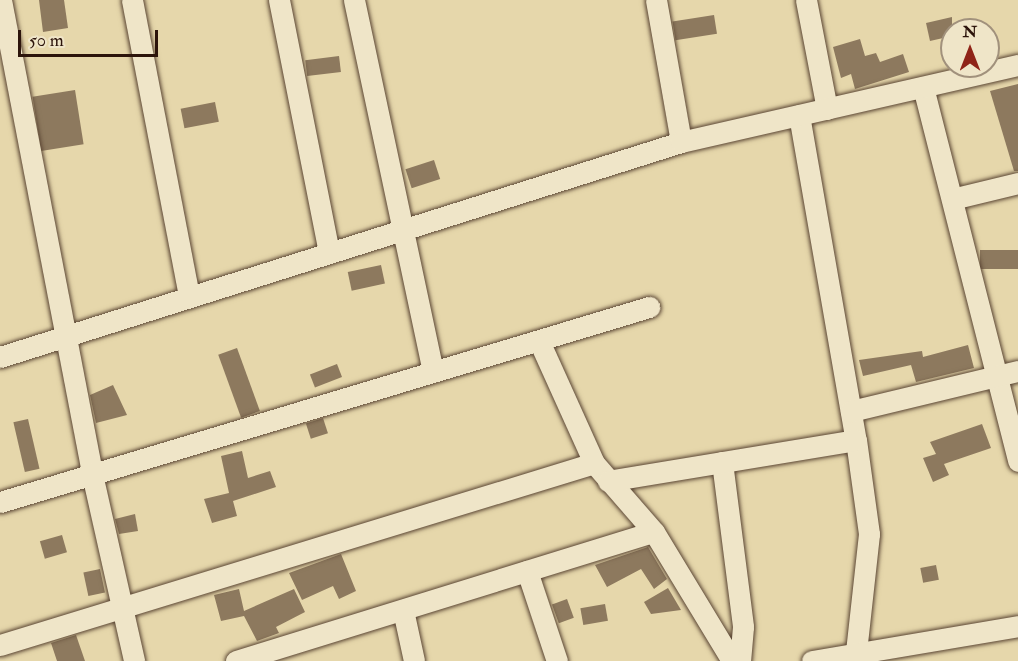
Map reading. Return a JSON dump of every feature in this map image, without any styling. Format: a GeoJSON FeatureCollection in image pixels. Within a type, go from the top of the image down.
{"type":"FeatureCollection","features":[{"type":"Feature","properties":{"kind":"street"},"geometry":{"type":"LineString","coordinates":[[1,0],[92,474],[134,661]]}},
{"type":"Feature","properties":{"kind":"street"},"geometry":{"type":"LineString","coordinates":[[132,0],[189,296]]}},
{"type":"Feature","properties":{"kind":"street"},"geometry":{"type":"LineString","coordinates":[[279,0],[329,253]]}},
{"type":"Feature","properties":{"kind":"street"},"geometry":{"type":"LineString","coordinates":[[354,0],[434,372]]}},
{"type":"Feature","properties":{"kind":"street"},"geometry":{"type":"LineString","coordinates":[[656,0],[681,142]]}},
{"type":"Feature","properties":{"kind":"street"},"geometry":{"type":"LineString","coordinates":[[806,0],[827,109]]}},
{"type":"Feature","properties":{"kind":"street"},"geometry":{"type":"LineString","coordinates":[[0,357],[681,142],[1018,65]]}},
{"type":"Feature","properties":{"kind":"street"},"geometry":{"type":"LineString","coordinates":[[923,87],[1018,461]]}},
{"type":"Feature","properties":{"kind":"street"},"geometry":{"type":"LineString","coordinates":[[799,115],[856,440],[869,534],[855,657]]}},
{"type":"Feature","properties":{"kind":"street"},"geometry":{"type":"LineString","coordinates":[[952,199],[1018,183]]}},
{"type":"Feature","properties":{"kind":"street"},"geometry":{"type":"LineString","coordinates":[[0,502],[649,308]]}},
{"type":"Feature","properties":{"kind":"street"},"geometry":{"type":"LineString","coordinates":[[539,340],[594,463],[654,532],[732,661]]}},
{"type":"Feature","properties":{"kind":"street"},"geometry":{"type":"LineString","coordinates":[[851,411],[1018,371]]}},
{"type":"Feature","properties":{"kind":"street"},"geometry":{"type":"LineString","coordinates":[[608,481],[856,440]]}},
{"type":"Feature","properties":{"kind":"street"},"geometry":{"type":"LineString","coordinates":[[722,462],[743,627],[740,661]]}},
{"type":"Feature","properties":{"kind":"street"},"geometry":{"type":"LineString","coordinates":[[0,645],[594,463]]}},
{"type":"Feature","properties":{"kind":"street"},"geometry":{"type":"LineString","coordinates":[[236,661],[265,657],[403,610],[654,532]]}},
{"type":"Feature","properties":{"kind":"street"},"geometry":{"type":"LineString","coordinates":[[526,571],[557,661]]}},
{"type":"Feature","properties":{"kind":"street"},"geometry":{"type":"LineString","coordinates":[[403,610],[414,661]]}},
{"type":"Feature","properties":{"kind":"street"},"geometry":{"type":"LineString","coordinates":[[812,661],[855,657],[1018,626]]}},
{"type":"Feature","properties":{"kind":"building"},"geometry":{"type":"Polygon","coordinates":[[[39,0],[64,0],[68,28],[43,32],[39,0]]]}},
{"type":"Feature","properties":{"kind":"building"},"geometry":{"type":"Polygon","coordinates":[[[714,15],[717,34],[675,40],[673,22],[714,15]]]}},
{"type":"Feature","properties":{"kind":"building"},"geometry":{"type":"Polygon","coordinates":[[[940,20],[940,39],[930,41],[926,23],[940,20]]]}},
{"type":"Feature","properties":{"kind":"building"},"geometry":{"type":"Polygon","coordinates":[[[860,39],[865,56],[876,53],[880,62],[903,54],[909,72],[855,89],[851,74],[841,78],[833,47],[860,39]]]}},
{"type":"Feature","properties":{"kind":"building"},"geometry":{"type":"Polygon","coordinates":[[[339,56],[341,72],[307,76],[305,60],[339,56]]]}},
{"type":"Feature","properties":{"kind":"building"},"geometry":{"type":"Polygon","coordinates":[[[1018,84],[1018,171],[1014,171],[990,91],[1018,84]]]}},
{"type":"Feature","properties":{"kind":"building"},"geometry":{"type":"Polygon","coordinates":[[[75,90],[84,144],[41,151],[33,97],[75,90]]]}},
{"type":"Feature","properties":{"kind":"building"},"geometry":{"type":"Polygon","coordinates":[[[215,102],[219,122],[184,128],[181,109],[215,102]]]}},
{"type":"Feature","properties":{"kind":"building"},"geometry":{"type":"Polygon","coordinates":[[[434,160],[440,179],[412,188],[405,169],[434,160]]]}},
{"type":"Feature","properties":{"kind":"building"},"geometry":{"type":"Polygon","coordinates":[[[980,250],[1018,250],[1018,269],[980,269],[980,250]]]}},
{"type":"Feature","properties":{"kind":"building"},"geometry":{"type":"Polygon","coordinates":[[[381,265],[385,284],[352,291],[348,272],[381,265]]]}},
{"type":"Feature","properties":{"kind":"building"},"geometry":{"type":"Polygon","coordinates":[[[968,345],[974,368],[916,382],[911,365],[863,376],[859,360],[922,351],[923,357],[968,345]]]}},
{"type":"Feature","properties":{"kind":"building"},"geometry":{"type":"Polygon","coordinates":[[[237,348],[260,411],[241,418],[218,355],[237,348]]]}},
{"type":"Feature","properties":{"kind":"building"},"geometry":{"type":"Polygon","coordinates":[[[337,364],[342,377],[315,387],[310,374],[337,364]]]}},
{"type":"Feature","properties":{"kind":"building"},"geometry":{"type":"Polygon","coordinates":[[[113,385],[127,415],[96,423],[90,395],[113,385]]]}},
{"type":"Feature","properties":{"kind":"building"},"geometry":{"type":"Polygon","coordinates":[[[323,418],[328,433],[311,439],[306,424],[323,418]]]}},
{"type":"Feature","properties":{"kind":"building"},"geometry":{"type":"Polygon","coordinates":[[[28,419],[39,469],[25,472],[13,422],[28,419]]]}},
{"type":"Feature","properties":{"kind":"building"},"geometry":{"type":"Polygon","coordinates":[[[982,424],[991,448],[944,464],[949,475],[933,482],[923,458],[936,454],[930,442],[982,424]]]}},
{"type":"Feature","properties":{"kind":"building"},"geometry":{"type":"Polygon","coordinates":[[[242,451],[248,478],[270,471],[276,487],[233,501],[237,516],[212,523],[204,499],[229,493],[221,456],[242,451]]]}},
{"type":"Feature","properties":{"kind":"building"},"geometry":{"type":"Polygon","coordinates":[[[135,514],[138,531],[119,534],[115,519],[135,514]]]}},
{"type":"Feature","properties":{"kind":"building"},"geometry":{"type":"Polygon","coordinates":[[[62,535],[67,552],[45,559],[40,541],[62,535]]]}},
{"type":"Feature","properties":{"kind":"building"},"geometry":{"type":"Polygon","coordinates":[[[648,547],[667,579],[654,589],[641,569],[607,587],[595,565],[648,547]]]}},
{"type":"Feature","properties":{"kind":"building"},"geometry":{"type":"Polygon","coordinates":[[[341,554],[356,591],[339,599],[333,586],[302,600],[289,573],[341,554]]]}},
{"type":"Feature","properties":{"kind":"building"},"geometry":{"type":"Polygon","coordinates":[[[936,565],[939,580],[923,583],[920,568],[936,565]]]}},
{"type":"Feature","properties":{"kind":"building"},"geometry":{"type":"Polygon","coordinates":[[[100,569],[105,592],[88,596],[83,573],[100,569]]]}},
{"type":"Feature","properties":{"kind":"building"},"geometry":{"type":"Polygon","coordinates":[[[668,588],[681,610],[651,614],[644,602],[668,588]]]}},
{"type":"Feature","properties":{"kind":"building"},"geometry":{"type":"Polygon","coordinates":[[[239,589],[244,611],[294,589],[305,612],[276,627],[279,633],[257,641],[244,616],[221,621],[214,595],[239,589]]]}},
{"type":"Feature","properties":{"kind":"building"},"geometry":{"type":"Polygon","coordinates":[[[567,599],[574,618],[559,623],[552,604],[567,599]]]}},
{"type":"Feature","properties":{"kind":"building"},"geometry":{"type":"Polygon","coordinates":[[[605,604],[608,621],[583,625],[580,608],[605,604]]]}},
{"type":"Feature","properties":{"kind":"building"},"geometry":{"type":"Polygon","coordinates":[[[76,635],[85,661],[57,661],[51,643],[76,635]]]}}]}
